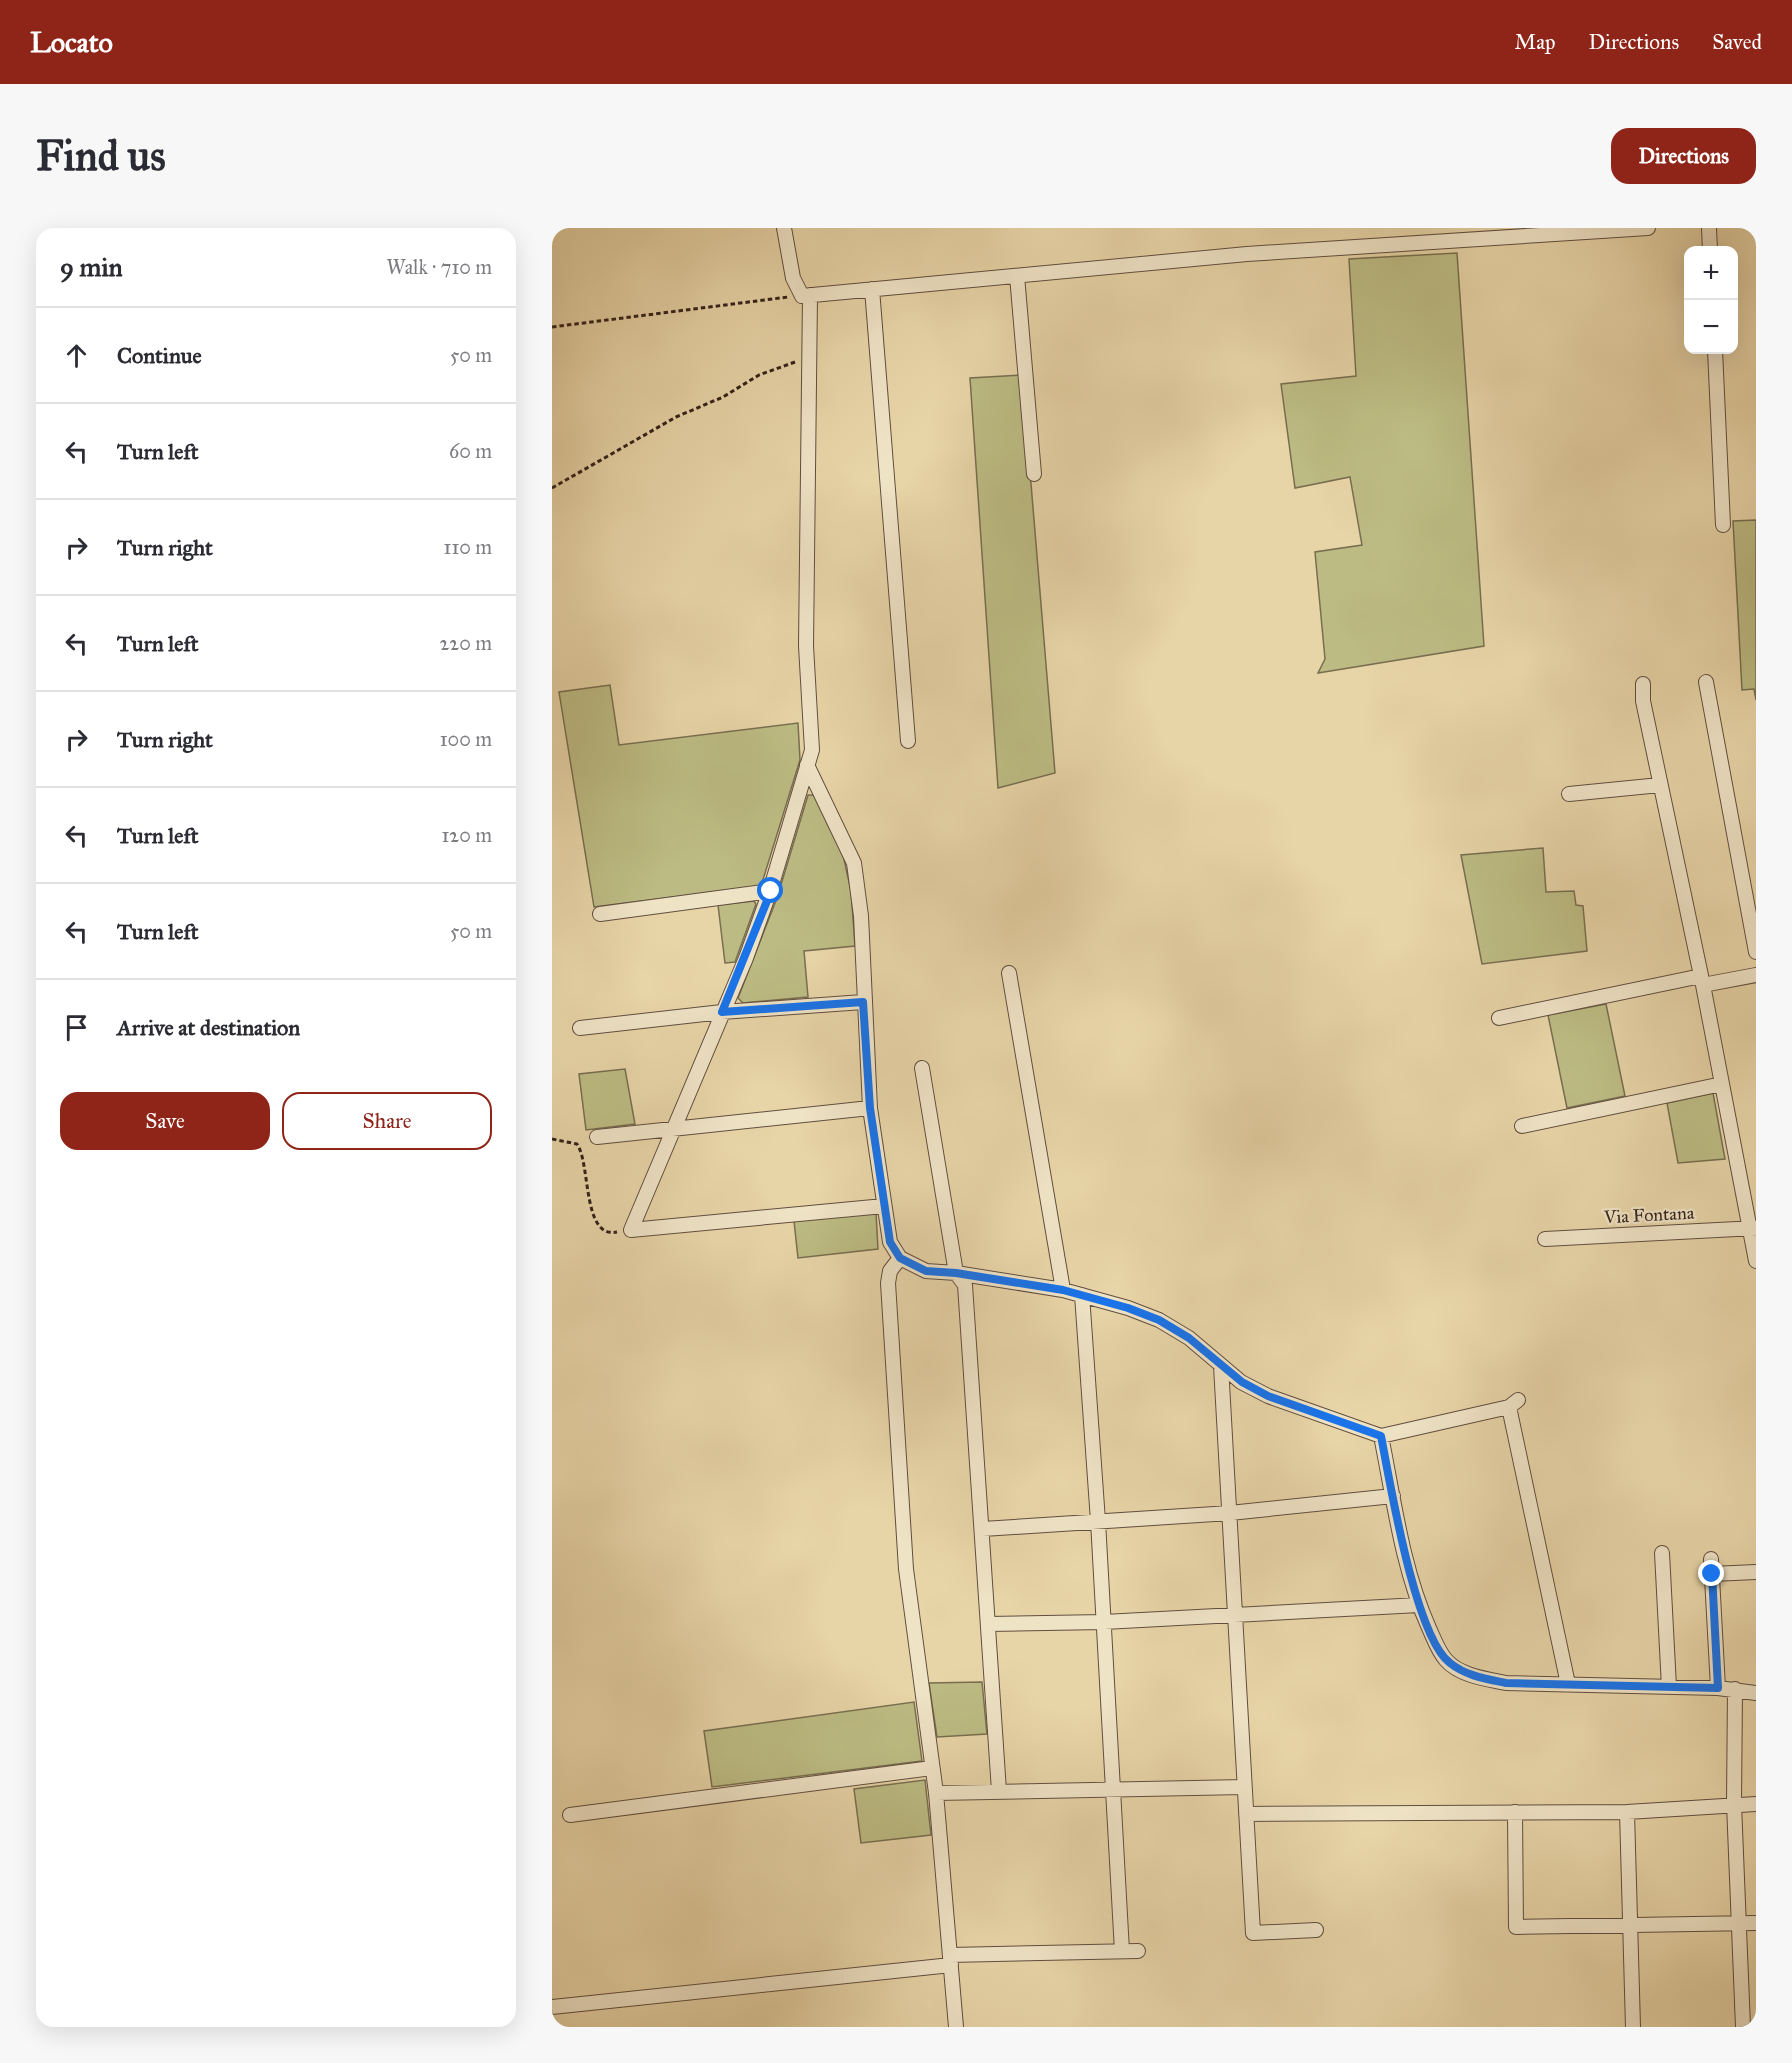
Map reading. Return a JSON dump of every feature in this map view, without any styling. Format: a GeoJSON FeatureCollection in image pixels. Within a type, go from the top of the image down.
{"type":"FeatureCollection","features":[{"type":"Feature","properties":{"kind":"street"},"geometry":{"type":"LineString","coordinates":[[784,228],[793,278],[806,296],[809,357],[806,646],[812,750],[771,891],[631,1230],[884,1206]]}},
{"type":"Feature","properties":{"kind":"street"},"geometry":{"type":"LineString","coordinates":[[806,296],[1247,255],[1648,228]]}},
{"type":"Feature","properties":{"kind":"street"},"geometry":{"type":"LineString","coordinates":[[1709,228],[1710,246]]}},
{"type":"Feature","properties":{"kind":"street"},"geometry":{"type":"LineString","coordinates":[[1017,276],[1034,474]]}},
{"type":"Feature","properties":{"kind":"street"},"geometry":{"type":"LineString","coordinates":[[872,289],[909,741]]}},
{"type":"Feature","properties":{"kind":"street"},"geometry":{"type":"LineString","coordinates":[[1715,354],[1724,525]]}},
{"type":"Feature","properties":{"kind":"street"},"geometry":{"type":"LineString","coordinates":[[1706,682],[1756,952]]}},
{"type":"Feature","properties":{"kind":"street"},"geometry":{"type":"LineString","coordinates":[[1643,684],[1643,701],[1753,1228],[1756,1261]]}},
{"type":"Feature","properties":{"kind":"street"},"geometry":{"type":"LineString","coordinates":[[807,765],[854,862],[861,916],[863,1002],[870,1108],[890,1242],[900,1258],[926,1271],[956,1273],[1063,1290],[1128,1308],[1174,1328],[1242,1382],[1268,1396],[1381,1436],[1514,1404],[1568,1684]]}},
{"type":"Feature","properties":{"kind":"street"},"geometry":{"type":"LineString","coordinates":[[1569,794],[1660,785]]}},
{"type":"Feature","properties":{"kind":"street"},"geometry":{"type":"LineString","coordinates":[[600,914],[771,891]]}},
{"type":"Feature","properties":{"kind":"street"},"geometry":{"type":"LineString","coordinates":[[1009,973],[1063,1290]]}},
{"type":"Feature","properties":{"kind":"street"},"geometry":{"type":"LineString","coordinates":[[1499,1018],[1702,981],[1756,975]]}},
{"type":"Feature","properties":{"kind":"street"},"geometry":{"type":"LineString","coordinates":[[580,1028],[722,1012],[863,1002]]}},
{"type":"Feature","properties":{"kind":"street"},"geometry":{"type":"LineString","coordinates":[[922,1068],[956,1273],[965,1285],[999,1791]]}},
{"type":"Feature","properties":{"kind":"street"},"geometry":{"type":"LineString","coordinates":[[1522,1126],[1722,1084]]}},
{"type":"Feature","properties":{"kind":"street"},"geometry":{"type":"LineString","coordinates":[[597,1137],[870,1108]]}},
{"type":"Feature","properties":{"kind":"street","name":"Via Fontana"},"geometry":{"type":"LineString","coordinates":[[1545,1239],[1753,1228]]}},
{"type":"Feature","properties":{"kind":"street"},"geometry":{"type":"LineString","coordinates":[[900,1258],[890,1271],[888,1283],[906,1569],[936,1792],[956,2027]]}},
{"type":"Feature","properties":{"kind":"street"},"geometry":{"type":"LineString","coordinates":[[1082,1295],[1115,1789],[1122,1951]]}},
{"type":"Feature","properties":{"kind":"street"},"geometry":{"type":"LineString","coordinates":[[1221,1366],[1253,1933],[1316,1929]]}},
{"type":"Feature","properties":{"kind":"street"},"geometry":{"type":"LineString","coordinates":[[1381,1436],[1419,1605],[1440,1652],[1448,1662],[1460,1670],[1506,1683],[1718,1688],[1756,1693]]}},
{"type":"Feature","properties":{"kind":"street"},"geometry":{"type":"LineString","coordinates":[[983,1529],[1230,1513],[1393,1496]]}},
{"type":"Feature","properties":{"kind":"street"},"geometry":{"type":"LineString","coordinates":[[1662,1553],[1669,1687]]}},
{"type":"Feature","properties":{"kind":"street"},"geometry":{"type":"LineString","coordinates":[[1711,1559],[1718,1688]]}},
{"type":"Feature","properties":{"kind":"street"},"geometry":{"type":"LineString","coordinates":[[1712,1574],[1756,1572]]}},
{"type":"Feature","properties":{"kind":"street"},"geometry":{"type":"LineString","coordinates":[[989,1624],[1104,1622],[1419,1605]]}},
{"type":"Feature","properties":{"kind":"street"},"geometry":{"type":"LineString","coordinates":[[1735,1689],[1734,1804],[1743,2027]]}},
{"type":"Feature","properties":{"kind":"street"},"geometry":{"type":"LineString","coordinates":[[570,1815],[932,1768]]}},
{"type":"Feature","properties":{"kind":"street"},"geometry":{"type":"LineString","coordinates":[[936,1792],[1244,1787]]}},
{"type":"Feature","properties":{"kind":"street"},"geometry":{"type":"LineString","coordinates":[[1246,1814],[1627,1812],[1756,1804]]}},
{"type":"Feature","properties":{"kind":"street"},"geometry":{"type":"LineString","coordinates":[[1515,1812],[1516,1927],[1756,1923]]}},
{"type":"Feature","properties":{"kind":"street"},"geometry":{"type":"LineString","coordinates":[[1627,1812],[1633,2027]]}},
{"type":"Feature","properties":{"kind":"street"},"geometry":{"type":"LineString","coordinates":[[552,2007],[950,1960],[1138,1951]]}},
{"type":"Feature","properties":{"kind":"path"},"geometry":{"type":"LineString","coordinates":[[552,327],[806,296]]}},
{"type":"Feature","properties":{"kind":"path"},"geometry":{"type":"LineString","coordinates":[[552,488],[676,417],[723,397],[759,375],[809,357]]}},
{"type":"Feature","properties":{"kind":"path"},"geometry":{"type":"LineString","coordinates":[[552,1139],[577,1144],[584,1154],[593,1218],[600,1228],[611,1233],[631,1230]]}},
{"type":"Feature","properties":{"kind":"shaded area"},"geometry":{"type":"Polygon","coordinates":[[[1457,253],[1484,646],[1318,673],[1325,659],[1315,552],[1362,545],[1350,477],[1295,488],[1281,384],[1356,376],[1349,259],[1457,253]]]}},
{"type":"Feature","properties":{"kind":"shaded area"},"geometry":{"type":"Polygon","coordinates":[[[1022,375],[1055,773],[998,788],[970,378],[1022,375]]]}},
{"type":"Feature","properties":{"kind":"shaded area"},"geometry":{"type":"Polygon","coordinates":[[[1756,520],[1756,700],[1754,689],[1742,690],[1733,521],[1756,520]]]}},
{"type":"Feature","properties":{"kind":"shaded area"},"geometry":{"type":"Polygon","coordinates":[[[610,685],[619,745],[798,723],[800,760],[761,886],[594,907],[559,692],[610,685]]]}},
{"type":"Feature","properties":{"kind":"shaded area"},"geometry":{"type":"Polygon","coordinates":[[[808,795],[814,795],[843,855],[851,891],[855,946],[804,951],[808,997],[743,1003],[738,998],[777,898],[808,795]]]}},
{"type":"Feature","properties":{"kind":"shaded area"},"geometry":{"type":"Polygon","coordinates":[[[1543,848],[1546,892],[1574,891],[1576,905],[1583,906],[1587,951],[1482,964],[1461,855],[1543,848]]]}},
{"type":"Feature","properties":{"kind":"shaded area"},"geometry":{"type":"Polygon","coordinates":[[[754,901],[756,904],[735,962],[725,963],[718,905],[754,901]]]}},
{"type":"Feature","properties":{"kind":"shaded area"},"geometry":{"type":"Polygon","coordinates":[[[1606,1004],[1625,1096],[1567,1108],[1548,1015],[1606,1004]]]}},
{"type":"Feature","properties":{"kind":"shaded area"},"geometry":{"type":"Polygon","coordinates":[[[625,1069],[635,1124],[586,1130],[579,1074],[625,1069]]]}},
{"type":"Feature","properties":{"kind":"shaded area"},"geometry":{"type":"Polygon","coordinates":[[[1713,1093],[1725,1159],[1678,1163],[1667,1103],[1713,1093]]]}},
{"type":"Feature","properties":{"kind":"shaded area"},"geometry":{"type":"Polygon","coordinates":[[[876,1213],[878,1249],[798,1258],[794,1221],[876,1213]]]}},
{"type":"Feature","properties":{"kind":"shaded area"},"geometry":{"type":"Polygon","coordinates":[[[982,1682],[987,1734],[937,1737],[929,1683],[982,1682]]]}},
{"type":"Feature","properties":{"kind":"shaded area"},"geometry":{"type":"Polygon","coordinates":[[[914,1702],[922,1761],[712,1787],[704,1731],[914,1702]]]}},
{"type":"Feature","properties":{"kind":"shaded area"},"geometry":{"type":"Polygon","coordinates":[[[925,1780],[931,1835],[861,1843],[854,1789],[925,1780]]]}},
{"type":"Feature","properties":{"kind":"route"},"geometry":{"type":"LineString","coordinates":[[771,891],[746,958],[722,1012],[863,1002],[870,1108],[890,1242],[900,1258],[926,1271],[956,1273],[1063,1290],[1128,1308],[1174,1328],[1242,1382],[1268,1396],[1381,1436],[1411,1580],[1419,1605],[1440,1652],[1448,1662],[1460,1670],[1481,1678],[1506,1683],[1718,1688],[1712,1574]]}}]}
